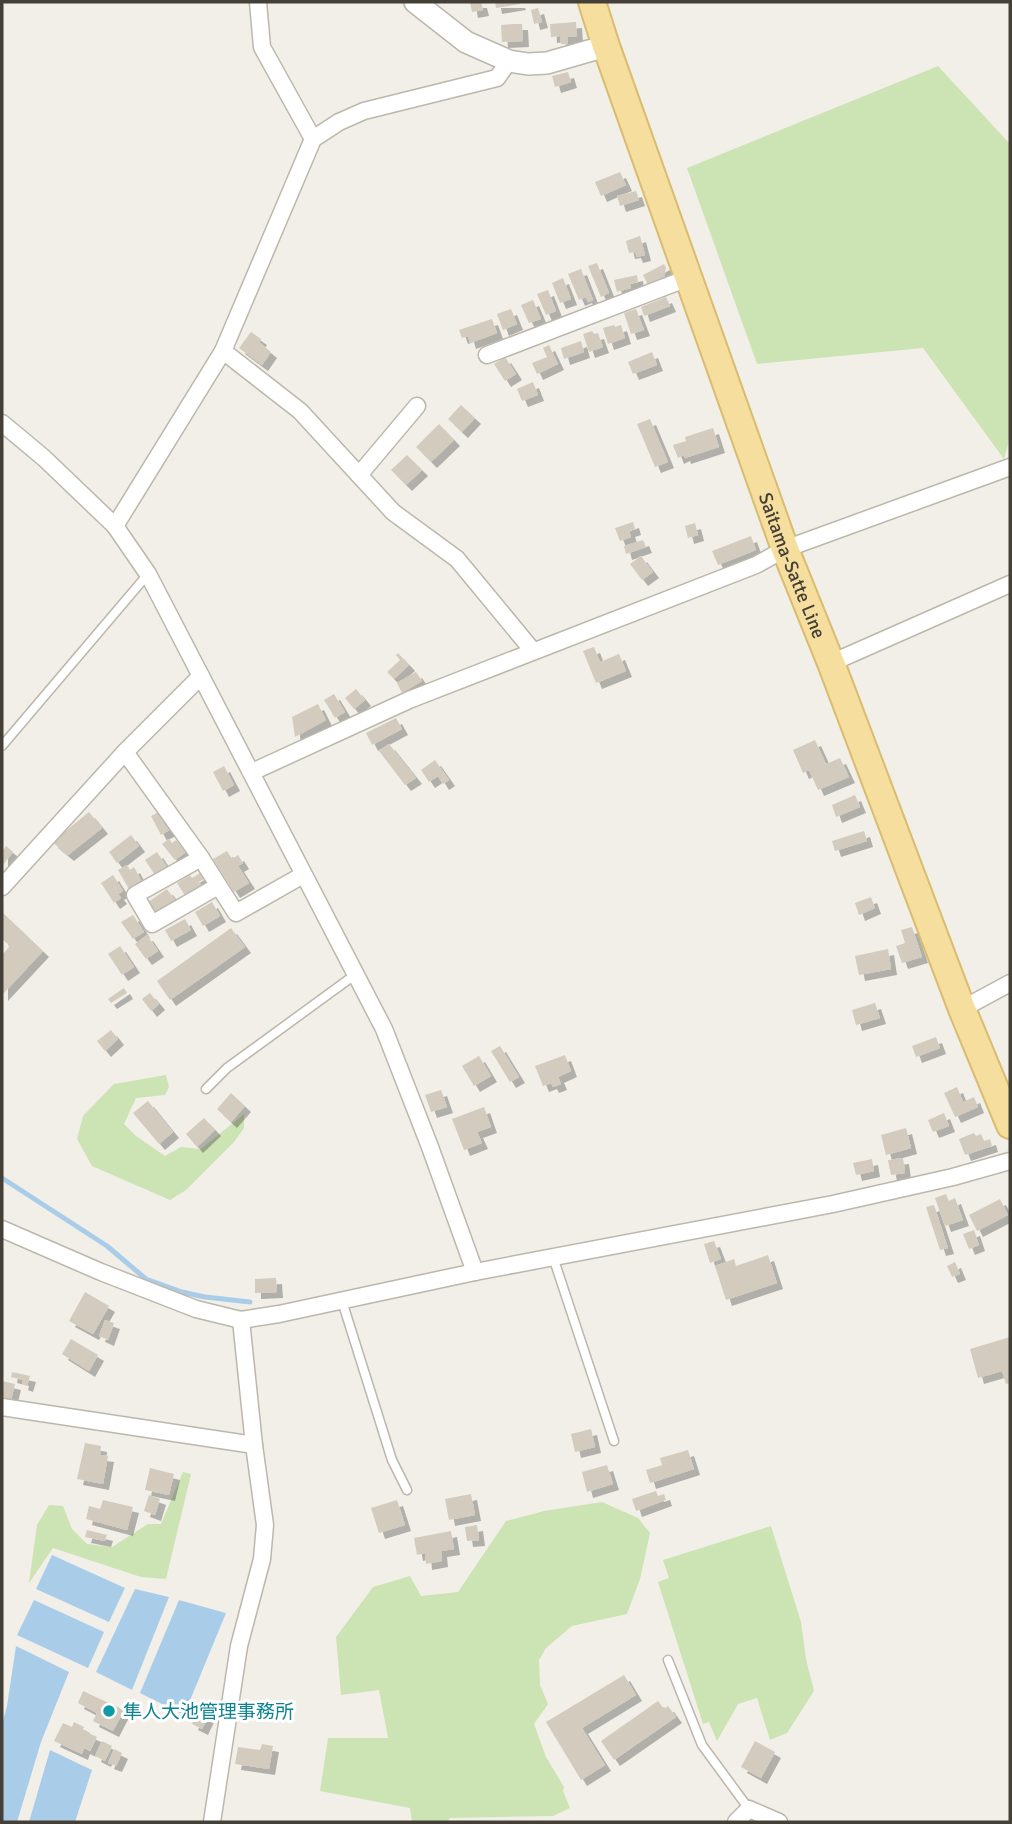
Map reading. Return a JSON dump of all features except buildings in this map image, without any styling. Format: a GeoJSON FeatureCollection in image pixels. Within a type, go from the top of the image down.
{"type":"FeatureCollection","features":[{"type":"Feature","properties":{"kind":"main road","name":"Saitama-Satte Line"},"geometry":{"type":"LineString","coordinates":[[592,2],[785,549],[962,1009],[1010,1125]]}},
{"type":"Feature","properties":{"kind":"street"},"geometry":{"type":"LineString","coordinates":[[258,2],[262,47],[313,139]]}},
{"type":"Feature","properties":{"kind":"street"},"geometry":{"type":"LineString","coordinates":[[415,2],[466,43],[509,61],[547,63],[606,46]]}},
{"type":"Feature","properties":{"kind":"street"},"geometry":{"type":"LineString","coordinates":[[115,526],[223,351],[313,139],[339,122],[364,111],[497,78],[509,61]]}},
{"type":"Feature","properties":{"kind":"street"},"geometry":{"type":"LineString","coordinates":[[487,355],[688,278]]}},
{"type":"Feature","properties":{"kind":"street"},"geometry":{"type":"LineString","coordinates":[[223,351],[300,411],[393,512],[457,559],[534,651]]}},
{"type":"Feature","properties":{"kind":"street"},"geometry":{"type":"LineString","coordinates":[[359,475],[417,406]]}},
{"type":"Feature","properties":{"kind":"street"},"geometry":{"type":"LineString","coordinates":[[2,423],[44,458],[115,526],[148,574],[384,1030],[475,1272]]}},
{"type":"Feature","properties":{"kind":"street"},"geometry":{"type":"LineString","coordinates":[[252,772],[408,700],[756,565],[785,549],[1010,467]]}},
{"type":"Feature","properties":{"kind":"street"},"geometry":{"type":"LineString","coordinates":[[831,663],[1010,584]]}},
{"type":"Feature","properties":{"kind":"street"},"geometry":{"type":"LineString","coordinates":[[2,887],[125,752],[201,676]]}},
{"type":"Feature","properties":{"kind":"street"},"geometry":{"type":"LineString","coordinates":[[125,752],[201,858],[236,913],[303,875]]}},
{"type":"Feature","properties":{"kind":"street"},"geometry":{"type":"LineString","coordinates":[[201,858],[135,895],[152,923],[218,886]]}},
{"type":"Feature","properties":{"kind":"street"},"geometry":{"type":"LineString","coordinates":[[962,1009],[1010,983]]}},
{"type":"Feature","properties":{"kind":"street"},"geometry":{"type":"LineString","coordinates":[[2,1229],[196,1309],[241,1320],[475,1272],[833,1204],[1010,1161]]}},
{"type":"Feature","properties":{"kind":"street"},"geometry":{"type":"LineString","coordinates":[[212,1822],[239,1646],[261,1559],[265,1525],[241,1320]]}},
{"type":"Feature","properties":{"kind":"street"},"geometry":{"type":"LineString","coordinates":[[2,1407],[254,1445]]}},
{"type":"Feature","properties":{"kind":"street"},"geometry":{"type":"LineString","coordinates":[[736,1822],[749,1809],[779,1822]]}},
{"type":"Feature","properties":{"kind":"lane"},"geometry":{"type":"LineString","coordinates":[[2,746],[148,574]]}},
{"type":"Feature","properties":{"kind":"lane"},"geometry":{"type":"LineString","coordinates":[[206,1089],[227,1068],[356,974]]}},
{"type":"Feature","properties":{"kind":"lane"},"geometry":{"type":"LineString","coordinates":[[553,1257],[614,1441]]}},
{"type":"Feature","properties":{"kind":"lane"},"geometry":{"type":"LineString","coordinates":[[342,1301],[392,1460],[407,1490]]}},
{"type":"Feature","properties":{"kind":"lane"},"geometry":{"type":"LineString","coordinates":[[668,1660],[702,1745],[749,1809]]}},
{"type":"Feature","properties":{"kind":"green space"},"geometry":{"type":"Polygon","coordinates":[[[938,66],[1010,144],[1010,437],[1004,459],[923,348],[757,364],[687,168],[938,66]]]}},
{"type":"Feature","properties":{"kind":"green space"},"geometry":{"type":"Polygon","coordinates":[[[166,1075],[169,1087],[165,1095],[136,1098],[124,1124],[165,1156],[181,1147],[201,1149],[244,1114],[244,1128],[234,1142],[186,1190],[170,1200],[92,1166],[77,1139],[83,1116],[114,1084],[166,1075]]]}},
{"type":"Feature","properties":{"kind":"green space"},"geometry":{"type":"Polygon","coordinates":[[[183,1472],[191,1474],[166,1579],[141,1577],[53,1548],[29,1583],[37,1525],[49,1505],[63,1506],[72,1529],[87,1544],[112,1547],[148,1524],[161,1524],[183,1472]]]}},
{"type":"Feature","properties":{"kind":"green space"},"geometry":{"type":"Polygon","coordinates":[[[602,1502],[638,1518],[650,1533],[640,1579],[627,1614],[572,1626],[546,1648],[539,1660],[540,1685],[548,1704],[534,1724],[546,1757],[564,1787],[570,1808],[553,1816],[450,1818],[447,1822],[412,1822],[410,1808],[320,1791],[328,1738],[388,1738],[379,1690],[341,1695],[336,1637],[373,1587],[410,1576],[421,1596],[458,1592],[506,1521],[544,1511],[602,1502]]]}},
{"type":"Feature","properties":{"kind":"green space"},"geometry":{"type":"Polygon","coordinates":[[[771,1526],[801,1622],[814,1691],[787,1733],[770,1740],[757,1698],[738,1704],[717,1741],[709,1722],[703,1724],[658,1582],[669,1578],[663,1560],[771,1526]]]}},
{"type":"Feature","properties":{"kind":"water"},"geometry":{"type":"Polygon","coordinates":[[[52,1555],[125,1588],[109,1622],[36,1589],[52,1555]]]}},
{"type":"Feature","properties":{"kind":"water"},"geometry":{"type":"Polygon","coordinates":[[[135,1589],[169,1597],[132,1690],[96,1672],[135,1589]]]}},
{"type":"Feature","properties":{"kind":"water"},"geometry":{"type":"Polygon","coordinates":[[[34,1600],[104,1632],[88,1668],[17,1635],[34,1600]]]}},
{"type":"Feature","properties":{"kind":"water"},"geometry":{"type":"Polygon","coordinates":[[[179,1600],[226,1613],[184,1715],[140,1693],[179,1600]]]}},
{"type":"Feature","properties":{"kind":"water"},"geometry":{"type":"Polygon","coordinates":[[[16,1646],[69,1672],[41,1742],[17,1822],[2,1822],[2,1724],[16,1646]]]}},
{"type":"Feature","properties":{"kind":"water"},"geometry":{"type":"Polygon","coordinates":[[[50,1750],[92,1770],[75,1822],[29,1822],[50,1750]]]}},
{"type":"Feature","properties":{"kind":"waterway"},"geometry":{"type":"LineString","coordinates":[[2,1178],[107,1246],[146,1279],[182,1292],[250,1302]]}},
{"type":"Feature","properties":{"kind":"place","name":"隼人大池管理事務所"},"geometry":{"type":"Point","coordinates":[109,1711]}}]}
